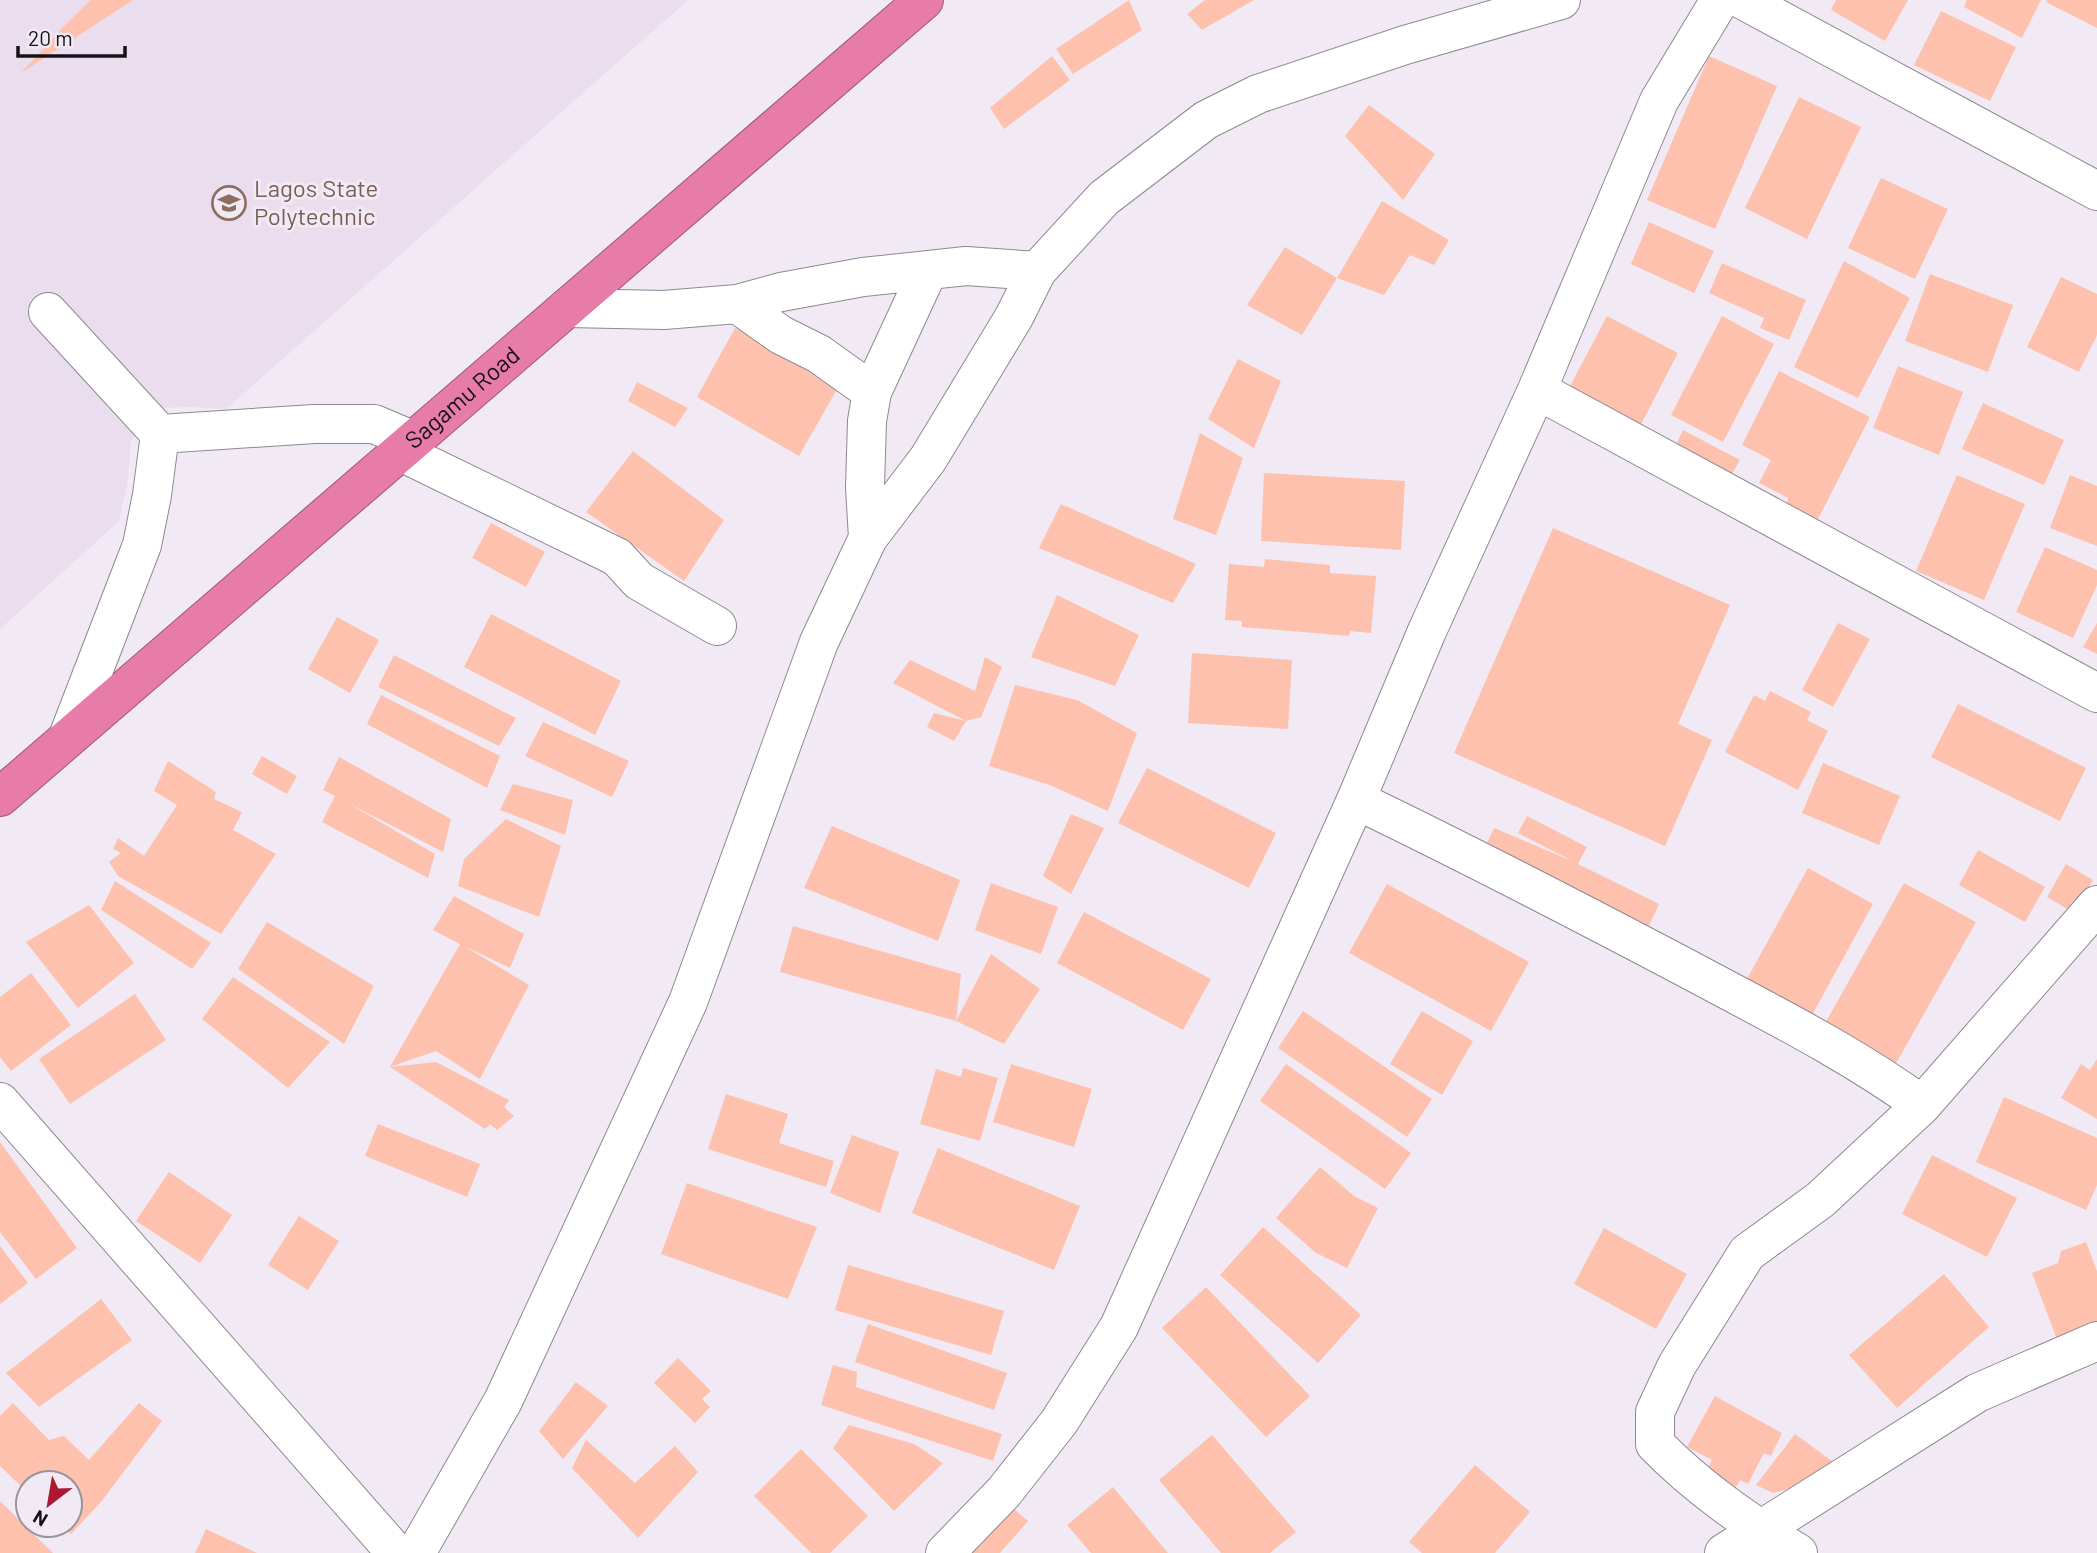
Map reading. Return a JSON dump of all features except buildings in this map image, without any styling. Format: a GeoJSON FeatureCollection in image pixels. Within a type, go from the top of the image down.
{"type":"FeatureCollection","features":[{"type":"Feature","properties":{"kind":"highway","name":"Sagamu Road"},"geometry":{"type":"LineString","coordinates":[[0,796],[924,0]]}},
{"type":"Feature","properties":{"kind":"street"},"geometry":{"type":"LineString","coordinates":[[416,1553],[503,1401],[688,1002],[819,642],[868,537],[928,459],[1014,317],[1037,271],[1104,198],[1206,120],[1258,94],[1405,45],[1561,0]]}},
{"type":"Feature","properties":{"kind":"street"},"geometry":{"type":"LineString","coordinates":[[945,1553],[1004,1492],[1059,1422],[1119,1327],[1356,800],[1427,631],[1537,390],[1659,101],[1720,0]]}},
{"type":"Feature","properties":{"kind":"street"},"geometry":{"type":"LineString","coordinates":[[1743,0],[2097,191]]}},
{"type":"Feature","properties":{"kind":"street"},"geometry":{"type":"LineString","coordinates":[[567,308],[664,310],[737,304],[781,292],[863,277],[965,266],[1037,271]]}},
{"type":"Feature","properties":{"kind":"street"},"geometry":{"type":"LineString","coordinates":[[868,537],[865,487],[867,421],[872,392],[928,271]]}},
{"type":"Feature","properties":{"kind":"street"},"geometry":{"type":"LineString","coordinates":[[737,304],[781,335],[819,354],[872,392]]}},
{"type":"Feature","properties":{"kind":"street"},"geometry":{"type":"LineString","coordinates":[[48,312],[160,434]]}},
{"type":"Feature","properties":{"kind":"street"},"geometry":{"type":"LineString","coordinates":[[1537,390],[2097,693]]}},
{"type":"Feature","properties":{"kind":"street"},"geometry":{"type":"LineString","coordinates":[[160,434],[314,424],[374,424],[406,446],[617,557],[639,581],[717,626]]}},
{"type":"Feature","properties":{"kind":"street"},"geometry":{"type":"LineString","coordinates":[[69,734],[142,545],[160,434]]}},
{"type":"Feature","properties":{"kind":"street"},"geometry":{"type":"LineString","coordinates":[[1356,800],[1479,859],[1816,1037],[1887,1079],[1923,1105]]}},
{"type":"Feature","properties":{"kind":"street"},"geometry":{"type":"LineString","coordinates":[[1798,1553],[1706,1492],[1682,1472],[1655,1444],[1655,1412],[1677,1365],[1747,1253],[1820,1200],[1923,1105],[2097,905]]}},
{"type":"Feature","properties":{"kind":"street"},"geometry":{"type":"LineString","coordinates":[[0,1102],[379,1545]]}},
{"type":"Feature","properties":{"kind":"street"},"geometry":{"type":"LineString","coordinates":[[1724,1553],[1977,1393],[2097,1341]]}},
{"type":"Feature","properties":{"kind":"shaded area","name":"Lagos State Polytechnic"},"geometry":{"type":"Polygon","coordinates":[[[0,0],[688,0],[226,409],[156,408],[131,441],[127,485],[119,521],[0,629],[0,0]]]}},
{"type":"Feature","properties":{"kind":"place","name":"Lagos State Polytechnic"},"geometry":{"type":"Point","coordinates":[229,203]}}]}
